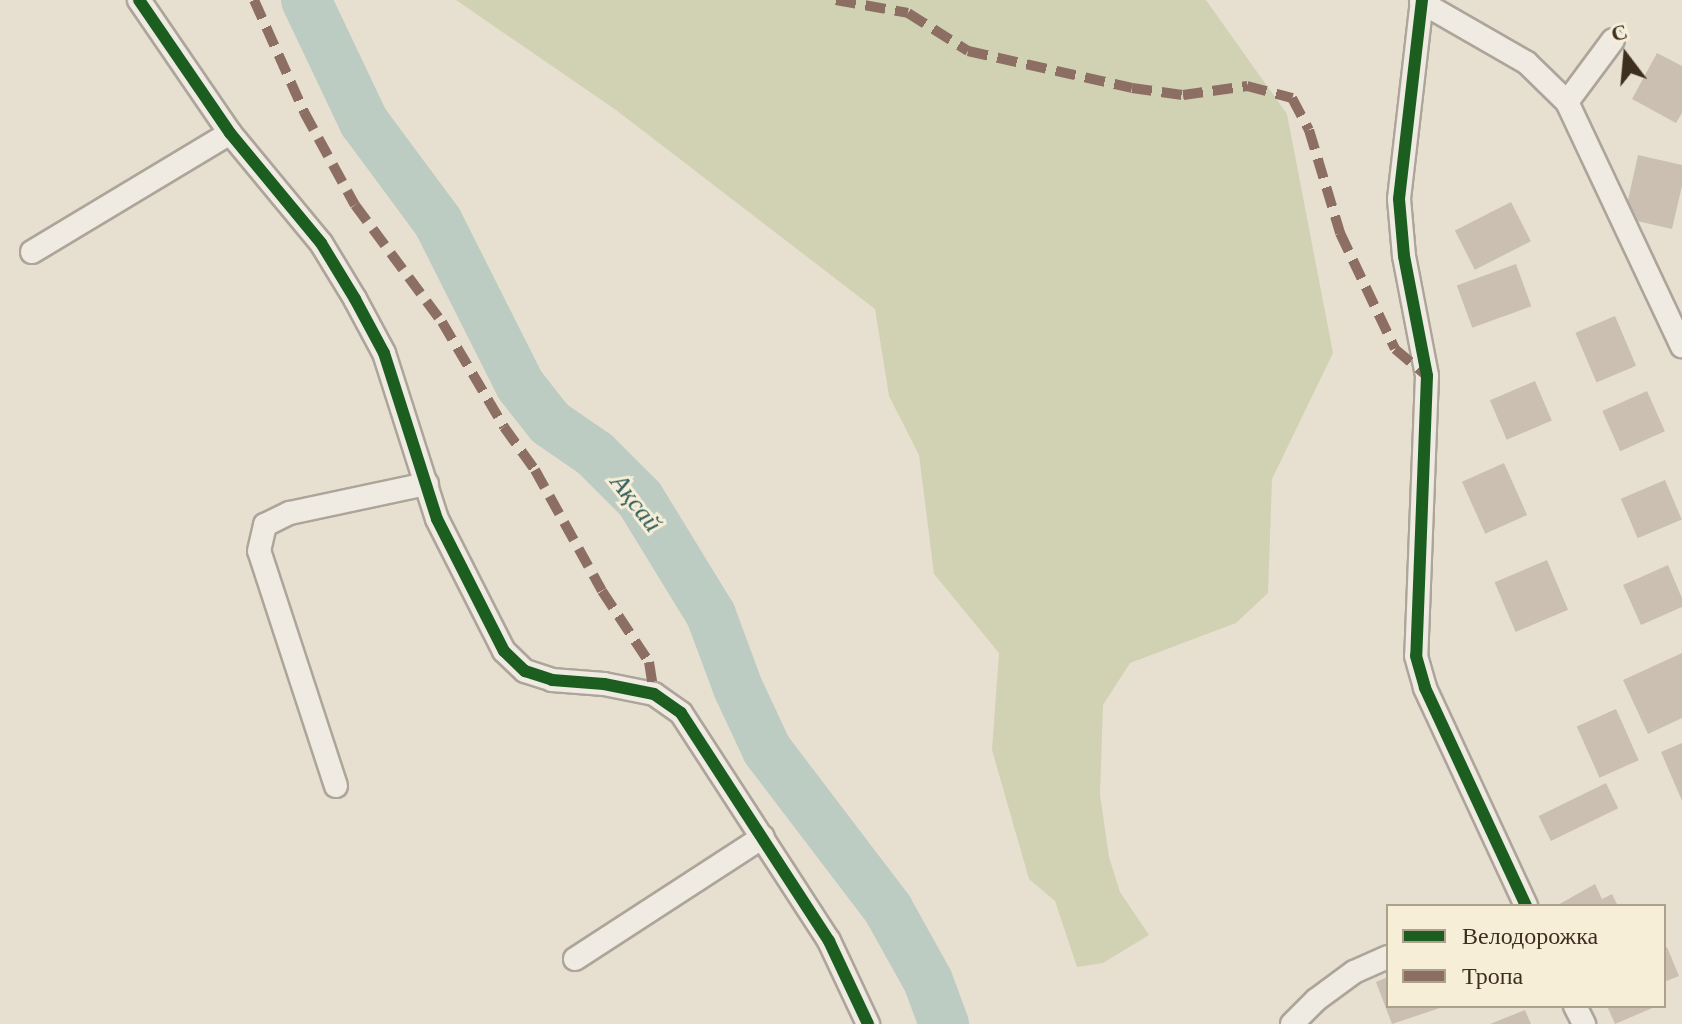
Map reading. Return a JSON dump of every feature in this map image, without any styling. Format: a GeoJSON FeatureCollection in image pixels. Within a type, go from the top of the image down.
{"type":"FeatureCollection","features":[{"type":"Feature","properties":{"kind":"street"},"geometry":{"type":"LineString","coordinates":[[139,0],[230,133],[321,243],[355,299],[384,353],[437,519],[504,651],[525,671],[552,680],[604,684],[654,694],[681,713],[829,941],[868,1024]]}},
{"type":"Feature","properties":{"kind":"street"},"geometry":{"type":"LineString","coordinates":[[1520,904],[1425,688],[1416,656],[1428,425],[1427,376],[1404,256],[1399,199],[1422,1],[1527,63],[1567,102],[1682,346]]}},
{"type":"Feature","properties":{"kind":"street"},"geometry":{"type":"LineString","coordinates":[[1567,102],[1613,40]]}},
{"type":"Feature","properties":{"kind":"street"},"geometry":{"type":"LineString","coordinates":[[32,252],[230,133]]}},
{"type":"Feature","properties":{"kind":"street"},"geometry":{"type":"LineString","coordinates":[[336,786],[259,551],[265,525],[290,513],[427,484]]}},
{"type":"Feature","properties":{"kind":"street"},"geometry":{"type":"LineString","coordinates":[[575,959],[763,837]]}},
{"type":"Feature","properties":{"kind":"street"},"geometry":{"type":"LineString","coordinates":[[1292,1024],[1316,1000],[1354,972],[1386,958]]}},
{"type":"Feature","properties":{"kind":"green space"},"geometry":{"type":"Polygon","coordinates":[[[456,0],[1206,0],[1287,114],[1333,353],[1272,479],[1268,593],[1236,623],[1130,663],[1103,705],[1100,794],[1109,857],[1120,892],[1149,935],[1103,963],[1077,967],[1055,901],[1029,879],[992,750],[999,653],[934,574],[919,455],[889,396],[875,309],[616,110],[456,0]]]}},
{"type":"Feature","properties":{"kind":"building"},"geometry":{"type":"Polygon","coordinates":[[[1657,53],[1682,66],[1682,113],[1676,123],[1632,99],[1657,53]]]}},
{"type":"Feature","properties":{"kind":"building"},"geometry":{"type":"Polygon","coordinates":[[[1638,155],[1682,165],[1682,186],[1672,229],[1624,218],[1638,155]]]}},
{"type":"Feature","properties":{"kind":"building"},"geometry":{"type":"Polygon","coordinates":[[[1511,202],[1531,241],[1475,270],[1455,231],[1511,202]]]}},
{"type":"Feature","properties":{"kind":"building"},"geometry":{"type":"Polygon","coordinates":[[[1516,264],[1531,306],[1472,328],[1457,286],[1516,264]]]}},
{"type":"Feature","properties":{"kind":"building"},"geometry":{"type":"Polygon","coordinates":[[[1615,316],[1636,366],[1597,383],[1575,333],[1615,316]]]}},
{"type":"Feature","properties":{"kind":"building"},"geometry":{"type":"Polygon","coordinates":[[[1535,381],[1552,421],[1507,440],[1490,400],[1535,381]]]}},
{"type":"Feature","properties":{"kind":"building"},"geometry":{"type":"Polygon","coordinates":[[[1647,391],[1665,431],[1620,451],[1602,411],[1647,391]]]}},
{"type":"Feature","properties":{"kind":"building"},"geometry":{"type":"Polygon","coordinates":[[[1504,463],[1527,515],[1485,534],[1462,482],[1504,463]]]}},
{"type":"Feature","properties":{"kind":"building"},"geometry":{"type":"Polygon","coordinates":[[[1665,480],[1682,520],[1638,538],[1621,499],[1665,480]]]}},
{"type":"Feature","properties":{"kind":"building"},"geometry":{"type":"Polygon","coordinates":[[[1547,560],[1568,610],[1516,632],[1495,582],[1547,560]]]}},
{"type":"Feature","properties":{"kind":"building"},"geometry":{"type":"Polygon","coordinates":[[[1668,565],[1682,598],[1682,607],[1641,625],[1623,585],[1668,565]]]}},
{"type":"Feature","properties":{"kind":"building"},"geometry":{"type":"Polygon","coordinates":[[[1682,653],[1682,718],[1648,734],[1623,680],[1682,653]]]}},
{"type":"Feature","properties":{"kind":"building"},"geometry":{"type":"Polygon","coordinates":[[[1616,709],[1639,760],[1599,778],[1577,726],[1616,709]]]}},
{"type":"Feature","properties":{"kind":"building"},"geometry":{"type":"Polygon","coordinates":[[[1682,743],[1682,801],[1661,752],[1682,743]]]}},
{"type":"Feature","properties":{"kind":"building"},"geometry":{"type":"Polygon","coordinates":[[[1606,783],[1618,808],[1551,841],[1539,816],[1606,783]]]}},
{"type":"Feature","properties":{"kind":"building"},"geometry":{"type":"Polygon","coordinates":[[[1595,884],[1602,899],[1612,894],[1617,904],[1560,904],[1595,884]]]}},
{"type":"Feature","properties":{"kind":"building"},"geometry":{"type":"Polygon","coordinates":[[[1666,948],[1679,976],[1666,981],[1666,948]]]}},
{"type":"Feature","properties":{"kind":"building"},"geometry":{"type":"Polygon","coordinates":[[[1386,978],[1386,1008],[1440,1008],[1392,1024],[1376,982],[1386,978]]]}},
{"type":"Feature","properties":{"kind":"building"},"geometry":{"type":"Polygon","coordinates":[[[1608,1008],[1652,1008],[1615,1024],[1608,1008]]]}},
{"type":"Feature","properties":{"kind":"building"},"geometry":{"type":"Polygon","coordinates":[[[1525,1010],[1531,1024],[1490,1024],[1525,1010]]]}},
{"type":"Feature","properties":{"kind":"waterway","name":"Ақсай"},"geometry":{"type":"LineString","coordinates":[[306,0],[364,122],[438,222],[520,385],[550,423],[595,454],[640,499],[711,615],[738,688],[767,750],[888,909],[928,981],[944,1024]]}},
{"type":"Feature","properties":{"kind":"marked path"},"geometry":{"type":"LineString","coordinates":[[254,0],[304,112],[355,205],[442,322],[504,427],[535,470],[602,591],[649,662],[654,694]]}},
{"type":"Feature","properties":{"kind":"marked path"},"geometry":{"type":"LineString","coordinates":[[836,0],[908,13],[968,51],[1132,88],[1183,95],[1247,86],[1292,98],[1309,130],[1340,233],[1395,349],[1427,376]]}},
{"type":"Feature","properties":{"kind":"cycle path"},"geometry":{"type":"LineString","coordinates":[[139,0],[230,133],[321,243],[355,299],[384,353],[437,519],[504,651],[525,671],[552,680],[604,684],[654,694],[681,713],[829,941],[868,1024]]}},
{"type":"Feature","properties":{"kind":"cycle path"},"geometry":{"type":"LineString","coordinates":[[1422,0],[1399,199],[1404,256],[1427,376],[1416,656],[1425,688],[1525,904]]}}]}
